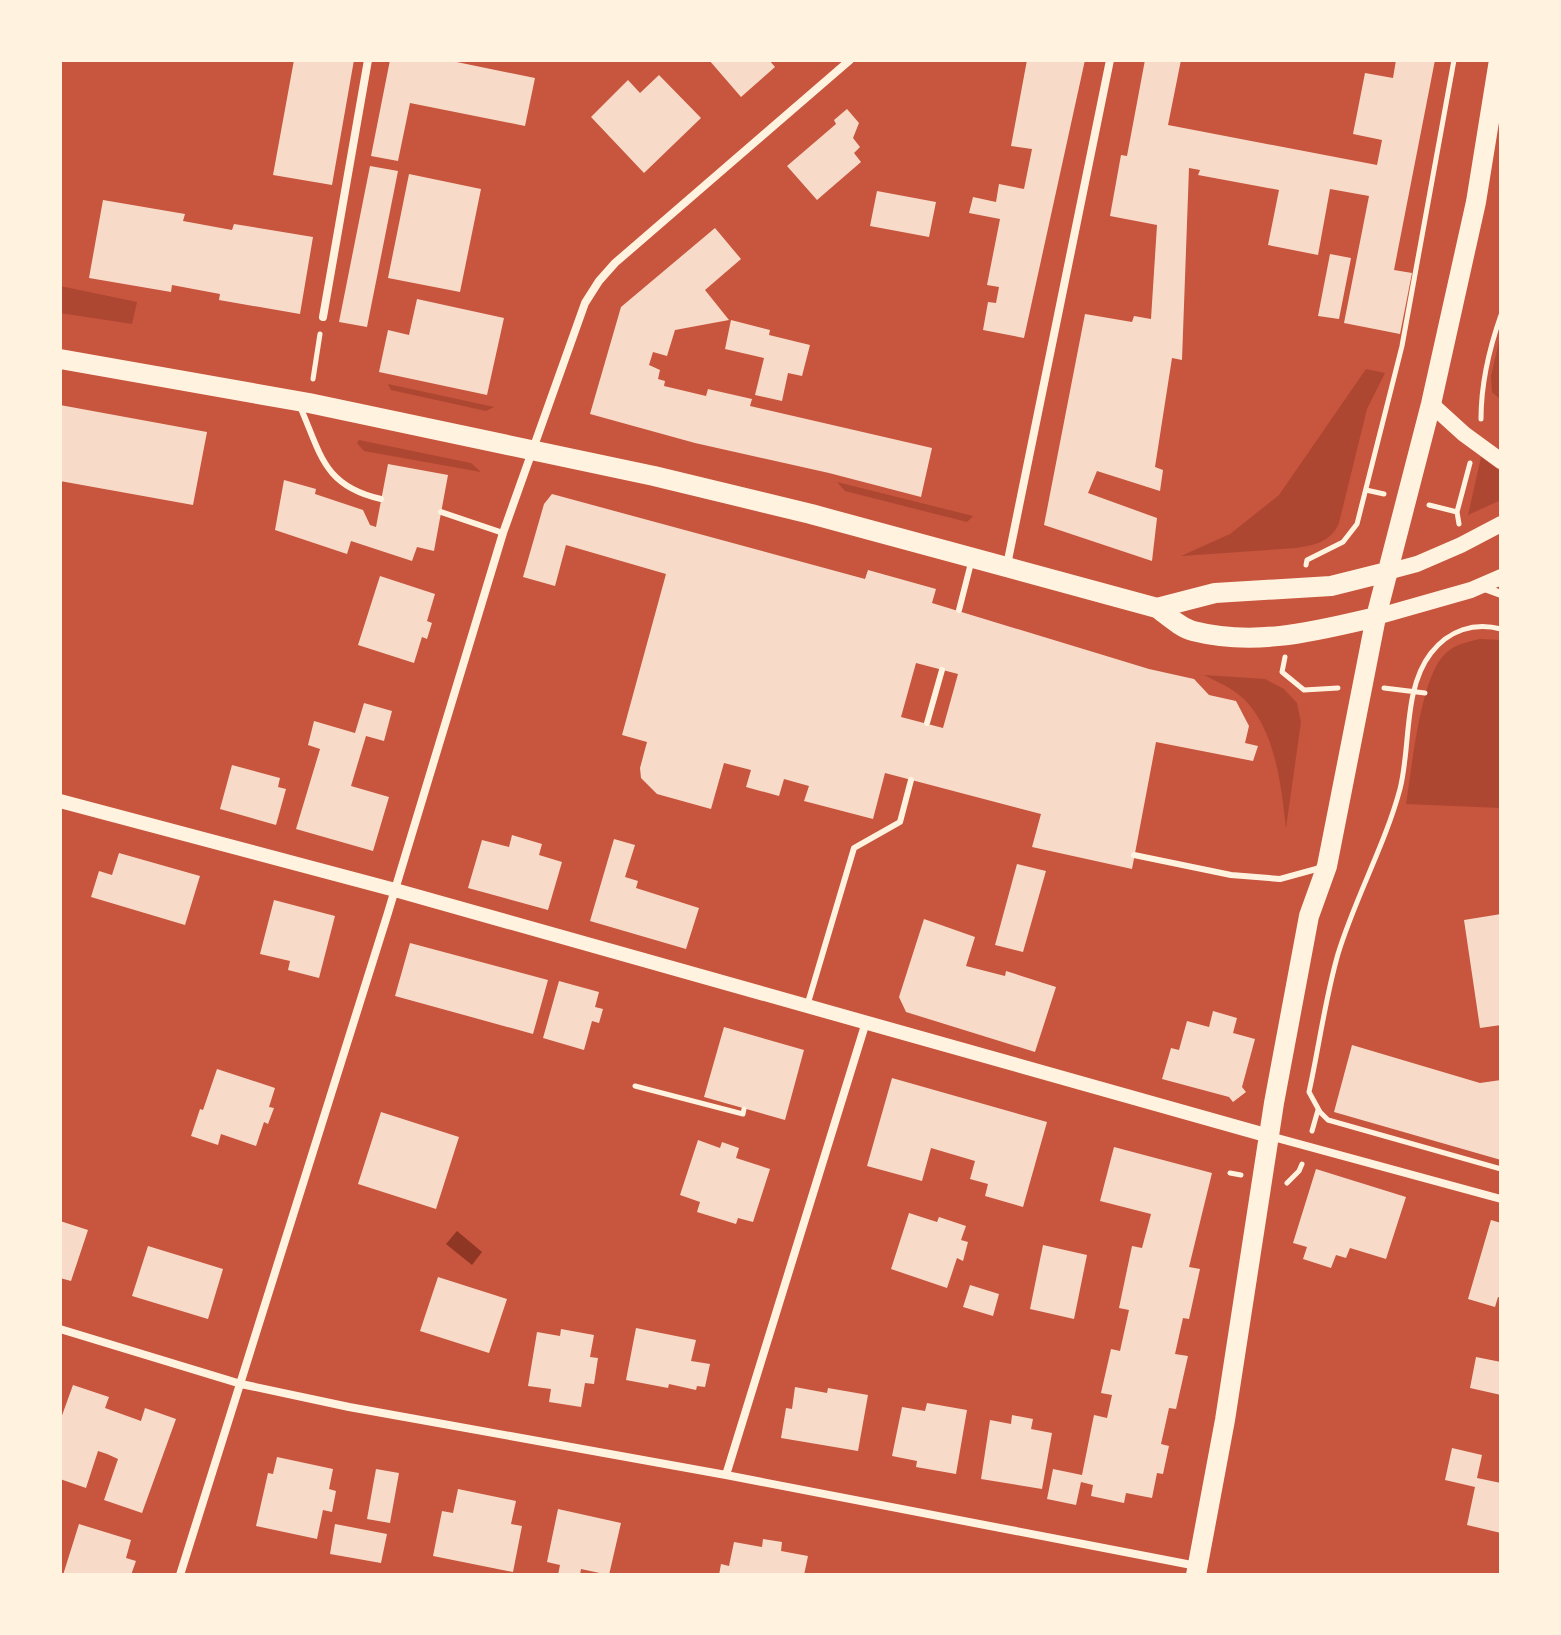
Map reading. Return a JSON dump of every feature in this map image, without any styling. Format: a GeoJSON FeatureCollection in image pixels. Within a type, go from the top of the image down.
{"type":"FeatureCollection","features":[{"type":"Feature","properties":{"kind":"main road"},"geometry":{"type":"LineString","coordinates":[[1197,1571],[1309,916],[1327,866],[1376,617],[1431,404],[1476,202],[1499,60]]}},
{"type":"Feature","properties":{"kind":"main road"},"geometry":{"type":"LineString","coordinates":[[60,359],[303,402],[532,450],[811,514],[1157,608],[1191,631],[1248,637],[1299,635],[1376,617],[1481,586],[1501,577]]}},
{"type":"Feature","properties":{"kind":"main road"},"geometry":{"type":"LineString","coordinates":[[1431,404],[1464,434],[1501,461]]}},
{"type":"Feature","properties":{"kind":"main road"},"geometry":{"type":"LineString","coordinates":[[1157,608],[1215,593],[1331,586],[1417,564],[1501,524]]}},
{"type":"Feature","properties":{"kind":"street"},"geometry":{"type":"LineString","coordinates":[[323,317],[368,60]]}},
{"type":"Feature","properties":{"kind":"street"},"geometry":{"type":"LineString","coordinates":[[180,1575],[395,890],[503,533],[585,303],[615,263],[850,60]]}},
{"type":"Feature","properties":{"kind":"street"},"geometry":{"type":"LineString","coordinates":[[1006,569],[1110,60]]}},
{"type":"Feature","properties":{"kind":"street"},"geometry":{"type":"LineString","coordinates":[[1481,586],[1501,594]]}},
{"type":"Feature","properties":{"kind":"street"},"geometry":{"type":"LineString","coordinates":[[60,801],[395,890],[1501,1199]]}},
{"type":"Feature","properties":{"kind":"street"},"geometry":{"type":"LineString","coordinates":[[726,1475],[866,1022]]}},
{"type":"Feature","properties":{"kind":"street"},"geometry":{"type":"LineString","coordinates":[[60,1329],[241,1384],[358,1409],[726,1475],[1197,1571]]}},
{"type":"Feature","properties":{"kind":"lane"},"geometry":{"type":"LineString","coordinates":[[303,402],[328,471],[346,487],[381,499]]}},
{"type":"Feature","properties":{"kind":"lane"},"geometry":{"type":"LineString","coordinates":[[441,512],[503,533]]}},
{"type":"Feature","properties":{"kind":"lane"},"geometry":{"type":"LineString","coordinates":[[959,610],[972,559]]}},
{"type":"Feature","properties":{"kind":"lane"},"geometry":{"type":"LineString","coordinates":[[927,723],[942,670]]}},
{"type":"Feature","properties":{"kind":"lane"},"geometry":{"type":"LineString","coordinates":[[806,1007],[854,848],[900,822],[911,780]]}},
{"type":"Feature","properties":{"kind":"lane"},"geometry":{"type":"LineString","coordinates":[[1134,855],[1231,875],[1280,879],[1327,866]]}},
{"type":"Feature","properties":{"kind":"path"},"geometry":{"type":"LineString","coordinates":[[1307,560],[1343,542],[1357,524],[1402,346],[1454,60]]}},
{"type":"Feature","properties":{"kind":"path"},"geometry":{"type":"LineString","coordinates":[[1481,427],[1481,398],[1488,352],[1501,315]]}},
{"type":"Feature","properties":{"kind":"path"},"geometry":{"type":"LineString","coordinates":[[303,402],[323,317]]}},
{"type":"Feature","properties":{"kind":"path"},"geometry":{"type":"LineString","coordinates":[[1458,519],[1457,512],[1474,451]]}},
{"type":"Feature","properties":{"kind":"path"},"geometry":{"type":"LineString","coordinates":[[1501,629],[1478,625],[1459,630],[1444,639],[1430,654],[1415,691],[1400,788],[1338,955],[1309,1092],[1328,1120],[1501,1169]]}},
{"type":"Feature","properties":{"kind":"path"},"geometry":{"type":"LineString","coordinates":[[1282,672],[1304,690]]}},
{"type":"Feature","properties":{"kind":"path"},"geometry":{"type":"LineString","coordinates":[[1415,691],[1425,693]]}},
{"type":"Feature","properties":{"kind":"path"},"geometry":{"type":"LineString","coordinates":[[1400,788],[1410,784]]}},
{"type":"Feature","properties":{"kind":"path"},"geometry":{"type":"LineString","coordinates":[[635,1086],[743,1114],[744,1109]]}},
{"type":"Feature","properties":{"kind":"path"},"geometry":{"type":"LineString","coordinates":[[1289,1183],[1299,1171]]}},
{"type":"Feature","properties":{"kind":"shaded area"},"geometry":{"type":"Polygon","coordinates":[[[60,286],[137,302],[132,324],[60,313],[60,286]]]}},
{"type":"Feature","properties":{"kind":"shaded area"},"geometry":{"type":"Polygon","coordinates":[[[1501,333],[1501,400],[1492,392],[1491,376],[1501,333]]]}},
{"type":"Feature","properties":{"kind":"shaded area"},"geometry":{"type":"Polygon","coordinates":[[[1366,369],[1385,373],[1367,409],[1339,523],[1332,534],[1316,544],[1296,548],[1181,556],[1230,534],[1279,495],[1366,369]]]}},
{"type":"Feature","properties":{"kind":"shaded area"},"geometry":{"type":"Polygon","coordinates":[[[388,384],[494,407],[486,411],[391,390],[388,384]]]}},
{"type":"Feature","properties":{"kind":"shaded area"},"geometry":{"type":"Polygon","coordinates":[[[359,440],[471,463],[481,472],[364,451],[357,443],[359,440]]]}},
{"type":"Feature","properties":{"kind":"shaded area"},"geometry":{"type":"Polygon","coordinates":[[[1481,457],[1501,472],[1501,500],[1468,515],[1481,457]]]}},
{"type":"Feature","properties":{"kind":"shaded area"},"geometry":{"type":"Polygon","coordinates":[[[837,482],[973,516],[967,522],[845,491],[837,482]]]}},
{"type":"Feature","properties":{"kind":"shaded area"},"geometry":{"type":"Polygon","coordinates":[[[1480,639],[1501,640],[1501,808],[1406,804],[1418,724],[1437,665],[1453,647],[1480,639]]]}},
{"type":"Feature","properties":{"kind":"shaded area"},"geometry":{"type":"Polygon","coordinates":[[[1204,675],[1265,679],[1284,689],[1297,703],[1301,722],[1286,828],[1274,756],[1260,721],[1238,694],[1204,675]]]}},
{"type":"Feature","properties":{"kind":"shaded area"},"geometry":{"type":"Polygon","coordinates":[[[457,1231],[482,1252],[472,1265],[446,1244],[457,1231]]]}},
{"type":"Feature","properties":{"kind":"building"},"geometry":{"type":"Polygon","coordinates":[[[294,60],[354,60],[332,185],[273,175],[294,60]]]}},
{"type":"Feature","properties":{"kind":"building"},"geometry":{"type":"Polygon","coordinates":[[[390,60],[447,60],[535,78],[525,126],[410,103],[398,161],[371,156],[390,60]]]}},
{"type":"Feature","properties":{"kind":"building"},"geometry":{"type":"Polygon","coordinates":[[[709,60],[769,60],[775,67],[741,97],[709,60]]]}},
{"type":"Feature","properties":{"kind":"building"},"geometry":{"type":"Polygon","coordinates":[[[1027,60],[1085,60],[1024,338],[983,330],[988,302],[996,303],[999,287],[987,285],[1000,219],[969,213],[973,197],[996,202],[999,184],[1024,189],[1032,149],[1011,146],[1027,60]]]}},
{"type":"Feature","properties":{"kind":"building"},"geometry":{"type":"Polygon","coordinates":[[[1145,60],[1181,60],[1168,125],[1377,165],[1382,140],[1353,134],[1365,73],[1393,78],[1396,60],[1435,60],[1394,270],[1412,273],[1400,334],[1344,323],[1369,196],[1330,189],[1318,255],[1268,245],[1279,190],[1198,175],[1200,170],[1189,168],[1182,360],[1172,358],[1155,467],[1163,470],[1160,491],[1097,471],[1088,493],[1157,518],[1152,561],[1044,525],[1085,314],[1132,322],[1134,316],[1151,319],[1157,225],[1110,216],[1121,155],[1127,156],[1145,60]]]}},
{"type":"Feature","properties":{"kind":"building"},"geometry":{"type":"Polygon","coordinates":[[[659,75],[701,118],[644,173],[591,117],[628,80],[640,93],[659,75]]]}},
{"type":"Feature","properties":{"kind":"building"},"geometry":{"type":"Polygon","coordinates":[[[847,109],[859,123],[853,138],[860,147],[854,153],[861,162],[817,200],[787,166],[836,124],[834,120],[847,109]]]}},
{"type":"Feature","properties":{"kind":"building"},"geometry":{"type":"Polygon","coordinates":[[[370,166],[398,171],[367,327],[339,322],[370,166]]]}},
{"type":"Feature","properties":{"kind":"building"},"geometry":{"type":"Polygon","coordinates":[[[409,174],[481,189],[460,292],[388,278],[409,174]]]}},
{"type":"Feature","properties":{"kind":"building"},"geometry":{"type":"Polygon","coordinates":[[[877,191],[936,202],[929,237],[870,226],[877,191]]]}},
{"type":"Feature","properties":{"kind":"building"},"geometry":{"type":"Polygon","coordinates":[[[103,200],[185,214],[183,221],[232,230],[234,224],[313,237],[300,314],[219,300],[220,294],[172,285],[171,292],[89,278],[103,200]]]}},
{"type":"Feature","properties":{"kind":"building"},"geometry":{"type":"Polygon","coordinates":[[[715,228],[741,259],[705,290],[729,320],[675,330],[667,356],[653,352],[649,365],[660,370],[658,379],[665,381],[664,386],[706,396],[708,389],[752,399],[750,406],[932,448],[921,497],[695,443],[590,414],[621,307],[715,228]]]}},
{"type":"Feature","properties":{"kind":"building"},"geometry":{"type":"Polygon","coordinates":[[[1330,254],[1351,258],[1339,319],[1318,316],[1330,254]]]}},
{"type":"Feature","properties":{"kind":"building"},"geometry":{"type":"Polygon","coordinates":[[[417,299],[504,318],[487,395],[379,372],[388,330],[409,335],[417,299]]]}},
{"type":"Feature","properties":{"kind":"building"},"geometry":{"type":"Polygon","coordinates":[[[731,320],[770,330],[769,335],[810,345],[802,376],[788,373],[782,401],[755,395],[764,358],[725,349],[731,320]]]}},
{"type":"Feature","properties":{"kind":"building"},"geometry":{"type":"Polygon","coordinates":[[[60,405],[207,432],[193,505],[60,481],[60,405]]]}},
{"type":"Feature","properties":{"kind":"building"},"geometry":{"type":"Polygon","coordinates":[[[388,464],[448,475],[434,551],[417,547],[412,561],[351,541],[347,554],[275,530],[284,480],[316,489],[315,494],[363,510],[370,525],[376,527],[388,464]]]}},
{"type":"Feature","properties":{"kind":"building"},"geometry":{"type":"Polygon","coordinates":[[[552,494],[865,579],[868,570],[936,589],[932,603],[1149,669],[1194,679],[1209,695],[1236,701],[1249,726],[1245,743],[1258,746],[1253,761],[1156,742],[1132,869],[1032,847],[1041,814],[885,773],[873,819],[804,801],[809,786],[784,779],[779,796],[746,787],[751,770],[724,763],[711,809],[657,794],[641,778],[640,768],[647,742],[622,735],[666,574],[566,545],[555,586],[523,577],[544,504],[552,494]],[[916,663],[901,717],[943,728],[958,674],[916,663]]]}},
{"type":"Feature","properties":{"kind":"building"},"geometry":{"type":"Polygon","coordinates":[[[380,576],[435,594],[427,621],[432,623],[427,639],[422,637],[414,663],[358,645],[380,576]]]}},
{"type":"Feature","properties":{"kind":"building"},"geometry":{"type":"Polygon","coordinates":[[[364,703],[392,711],[384,741],[366,736],[351,786],[389,797],[373,851],[296,829],[320,749],[308,745],[314,721],[355,733],[364,703]]]}},
{"type":"Feature","properties":{"kind":"building"},"geometry":{"type":"Polygon","coordinates":[[[232,765],[280,778],[278,787],[286,789],[276,825],[220,809],[232,765]]]}},
{"type":"Feature","properties":{"kind":"building"},"geometry":{"type":"Polygon","coordinates":[[[512,835],[542,844],[539,855],[562,862],[548,910],[468,888],[482,840],[509,847],[512,835]]]}},
{"type":"Feature","properties":{"kind":"building"},"geometry":{"type":"Polygon","coordinates":[[[614,839],[635,845],[625,877],[638,881],[636,888],[699,908],[686,949],[590,921],[614,839]]]}},
{"type":"Feature","properties":{"kind":"building"},"geometry":{"type":"Polygon","coordinates":[[[119,853],[200,876],[185,925],[91,897],[99,871],[112,875],[119,853]]]}},
{"type":"Feature","properties":{"kind":"building"},"geometry":{"type":"Polygon","coordinates":[[[1017,864],[1046,871],[1023,952],[995,945],[1017,864]]]}},
{"type":"Feature","properties":{"kind":"building"},"geometry":{"type":"Polygon","coordinates":[[[274,900],[335,916],[319,978],[288,970],[290,961],[260,954],[274,900]]]}},
{"type":"Feature","properties":{"kind":"building"},"geometry":{"type":"Polygon","coordinates":[[[1501,914],[1501,1025],[1480,1028],[1464,920],[1501,914]]]}},
{"type":"Feature","properties":{"kind":"building"},"geometry":{"type":"Polygon","coordinates":[[[924,919],[975,937],[966,966],[1005,976],[1006,971],[1056,987],[1035,1052],[906,1012],[899,997],[924,919]]]}},
{"type":"Feature","properties":{"kind":"building"},"geometry":{"type":"Polygon","coordinates":[[[410,943],[548,980],[533,1034],[395,996],[410,943]]]}},
{"type":"Feature","properties":{"kind":"building"},"geometry":{"type":"Polygon","coordinates":[[[559,981],[599,992],[595,1007],[603,1009],[599,1023],[592,1021],[584,1050],[543,1038],[559,981]]]}},
{"type":"Feature","properties":{"kind":"building"},"geometry":{"type":"Polygon","coordinates":[[[1213,1011],[1237,1018],[1233,1033],[1255,1039],[1242,1087],[1246,1092],[1233,1102],[1229,1097],[1162,1079],[1171,1048],[1179,1050],[1187,1021],[1209,1027],[1213,1011]]]}},
{"type":"Feature","properties":{"kind":"building"},"geometry":{"type":"Polygon","coordinates":[[[724,1027],[804,1050],[785,1120],[704,1097],[724,1027]]]}},
{"type":"Feature","properties":{"kind":"building"},"geometry":{"type":"Polygon","coordinates":[[[1352,1045],[1480,1083],[1501,1080],[1501,1160],[1334,1112],[1352,1045]]]}},
{"type":"Feature","properties":{"kind":"building"},"geometry":{"type":"Polygon","coordinates":[[[217,1069],[275,1088],[269,1107],[274,1108],[268,1124],[264,1122],[256,1146],[221,1134],[218,1145],[191,1136],[217,1069]]]}},
{"type":"Feature","properties":{"kind":"building"},"geometry":{"type":"Polygon","coordinates":[[[892,1078],[1047,1122],[1023,1207],[985,1196],[988,1184],[970,1179],[975,1161],[931,1148],[922,1181],[867,1166],[892,1078]]]}},
{"type":"Feature","properties":{"kind":"building"},"geometry":{"type":"Polygon","coordinates":[[[381,1112],[459,1137],[436,1209],[358,1184],[381,1112]]]}},
{"type":"Feature","properties":{"kind":"building"},"geometry":{"type":"Polygon","coordinates":[[[698,1140],[720,1148],[722,1142],[739,1148],[736,1158],[770,1169],[753,1222],[738,1218],[736,1224],[697,1212],[700,1202],[680,1195],[698,1140]]]}},
{"type":"Feature","properties":{"kind":"building"},"geometry":{"type":"Polygon","coordinates":[[[1114,1147],[1212,1173],[1189,1267],[1200,1269],[1189,1319],[1183,1318],[1175,1354],[1188,1356],[1176,1409],[1169,1408],[1161,1444],[1169,1446],[1163,1474],[1157,1473],[1152,1498],[1126,1493],[1124,1503],[1091,1496],[1093,1485],[1081,1482],[1076,1505],[1047,1499],[1053,1469],[1082,1475],[1094,1415],[1107,1418],[1112,1395],[1101,1393],[1111,1349],[1120,1351],[1129,1310],[1119,1308],[1132,1246],[1142,1248],[1151,1214],[1100,1201],[1114,1147]]]}},
{"type":"Feature","properties":{"kind":"building"},"geometry":{"type":"Polygon","coordinates":[[[1316,1169],[1406,1197],[1386,1259],[1350,1248],[1346,1258],[1336,1255],[1331,1268],[1303,1259],[1307,1247],[1293,1243],[1316,1169]]]}},
{"type":"Feature","properties":{"kind":"building"},"geometry":{"type":"Polygon","coordinates":[[[909,1213],[937,1222],[939,1217],[966,1226],[961,1240],[968,1242],[963,1261],[957,1258],[947,1288],[891,1269],[909,1213]]]}},
{"type":"Feature","properties":{"kind":"building"},"geometry":{"type":"Polygon","coordinates":[[[1491,1220],[1501,1223],[1501,1298],[1498,1297],[1495,1307],[1468,1299],[1491,1220]]]}},
{"type":"Feature","properties":{"kind":"building"},"geometry":{"type":"Polygon","coordinates":[[[60,1221],[88,1230],[71,1281],[60,1278],[60,1221]]]}},
{"type":"Feature","properties":{"kind":"building"},"geometry":{"type":"Polygon","coordinates":[[[1043,1245],[1087,1255],[1074,1319],[1030,1309],[1043,1245]]]}},
{"type":"Feature","properties":{"kind":"building"},"geometry":{"type":"Polygon","coordinates":[[[148,1246],[223,1269],[208,1319],[132,1296],[148,1246]]]}},
{"type":"Feature","properties":{"kind":"building"},"geometry":{"type":"Polygon","coordinates":[[[438,1277],[507,1299],[489,1353],[420,1331],[438,1277]]]}},
{"type":"Feature","properties":{"kind":"building"},"geometry":{"type":"Polygon","coordinates":[[[970,1285],[999,1294],[993,1316],[963,1307],[970,1285]]]}},
{"type":"Feature","properties":{"kind":"building"},"geometry":{"type":"Polygon","coordinates":[[[636,1328],[696,1340],[691,1361],[710,1364],[705,1387],[697,1386],[696,1390],[669,1384],[668,1388],[626,1380],[636,1328]]]}},
{"type":"Feature","properties":{"kind":"building"},"geometry":{"type":"Polygon","coordinates":[[[561,1329],[594,1335],[590,1357],[598,1358],[594,1384],[585,1383],[581,1407],[549,1402],[551,1389],[528,1386],[537,1332],[560,1336],[561,1329]]]}},
{"type":"Feature","properties":{"kind":"building"},"geometry":{"type":"Polygon","coordinates":[[[1476,1357],[1501,1362],[1501,1395],[1470,1388],[1476,1357]]]}},
{"type":"Feature","properties":{"kind":"building"},"geometry":{"type":"Polygon","coordinates":[[[73,1385],[109,1397],[105,1408],[141,1421],[145,1408],[176,1419],[142,1513],[104,1500],[118,1459],[107,1454],[98,1451],[86,1488],[60,1479],[60,1421],[73,1385]]]}},
{"type":"Feature","properties":{"kind":"building"},"geometry":{"type":"Polygon","coordinates":[[[795,1387],[827,1393],[828,1388],[868,1395],[858,1451],[781,1438],[786,1408],[792,1409],[795,1387]]]}},
{"type":"Feature","properties":{"kind":"building"},"geometry":{"type":"Polygon","coordinates":[[[927,1403],[967,1410],[956,1474],[916,1467],[917,1461],[892,1456],[902,1407],[925,1411],[927,1403]]]}},
{"type":"Feature","properties":{"kind":"building"},"geometry":{"type":"Polygon","coordinates":[[[1012,1415],[1033,1419],[1031,1429],[1052,1433],[1042,1489],[981,1479],[990,1420],[1011,1424],[1012,1415]]]}},
{"type":"Feature","properties":{"kind":"building"},"geometry":{"type":"Polygon","coordinates":[[[1452,1448],[1482,1455],[1477,1478],[1501,1483],[1501,1533],[1467,1525],[1475,1487],[1445,1480],[1452,1448]]]}},
{"type":"Feature","properties":{"kind":"building"},"geometry":{"type":"Polygon","coordinates":[[[277,1457],[333,1469],[329,1489],[336,1491],[332,1512],[323,1510],[317,1539],[256,1526],[268,1473],[273,1474],[277,1457]]]}},
{"type":"Feature","properties":{"kind":"building"},"geometry":{"type":"Polygon","coordinates":[[[376,1469],[399,1473],[390,1523],[367,1519],[376,1469]]]}},
{"type":"Feature","properties":{"kind":"building"},"geometry":{"type":"Polygon","coordinates":[[[458,1489],[516,1501],[511,1524],[522,1526],[513,1572],[433,1556],[442,1511],[453,1513],[458,1489]]]}},
{"type":"Feature","properties":{"kind":"building"},"geometry":{"type":"Polygon","coordinates":[[[558,1509],[621,1523],[609,1575],[581,1569],[580,1575],[558,1575],[560,1565],[547,1562],[558,1509]]]}},
{"type":"Feature","properties":{"kind":"building"},"geometry":{"type":"Polygon","coordinates":[[[79,1524],[131,1540],[126,1558],[136,1561],[131,1575],[63,1575],[79,1524]]]}},
{"type":"Feature","properties":{"kind":"building"},"geometry":{"type":"Polygon","coordinates":[[[335,1524],[387,1534],[381,1563],[330,1554],[335,1524]]]}},
{"type":"Feature","properties":{"kind":"building"},"geometry":{"type":"Polygon","coordinates":[[[763,1539],[782,1542],[781,1551],[808,1556],[804,1575],[719,1575],[721,1564],[729,1566],[734,1542],[762,1547],[763,1539]]]}}]}
